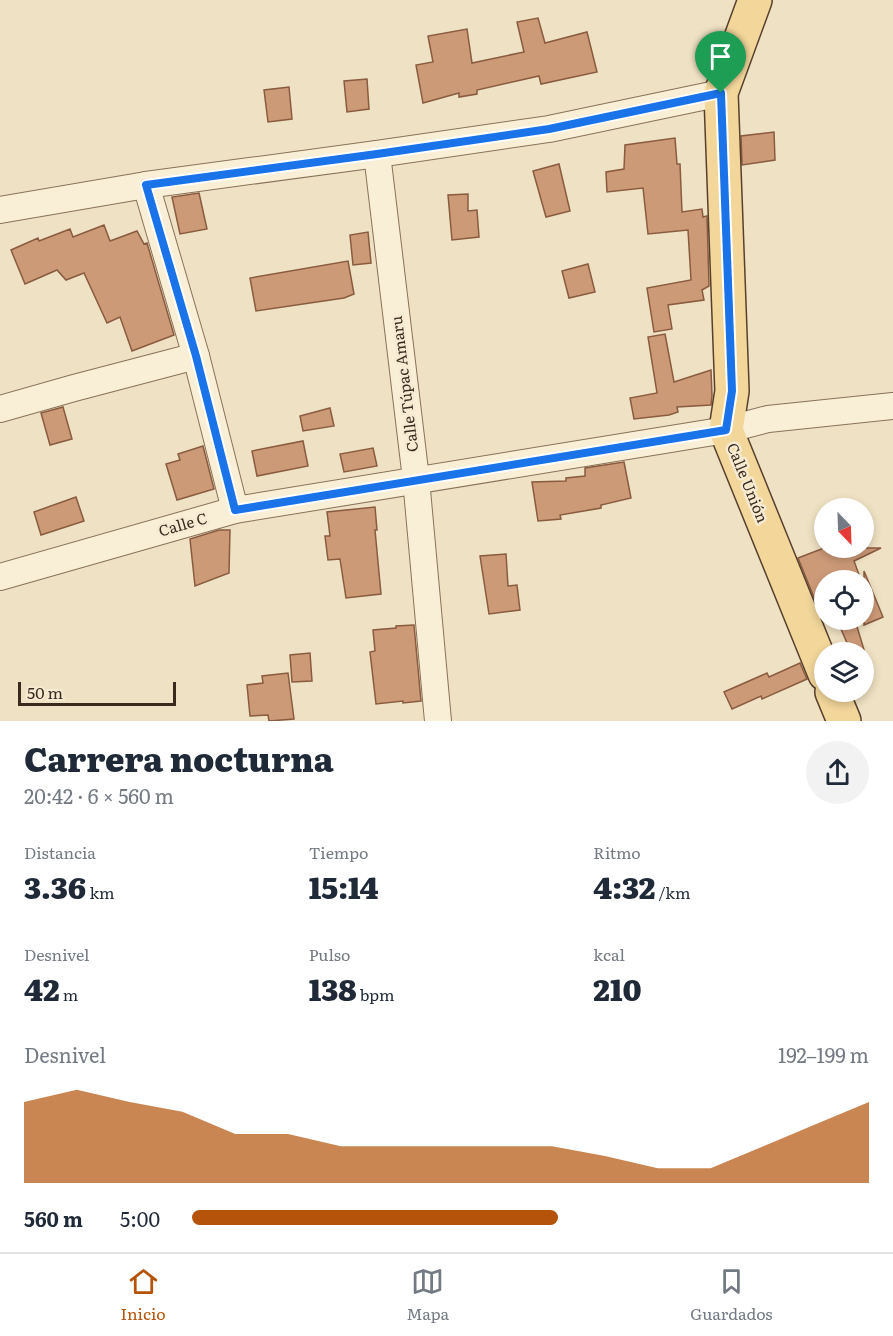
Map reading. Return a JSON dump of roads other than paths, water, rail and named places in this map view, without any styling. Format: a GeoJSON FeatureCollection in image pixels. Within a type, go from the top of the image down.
{"type":"FeatureCollection","features":[{"type":"Feature","properties":{"kind":"main road","name":"Calle Unión"},"geometry":{"type":"LineString","coordinates":[[755,0],[721,93],[732,391],[726,430],[814,647]]}},
{"type":"Feature","properties":{"kind":"main road"},"geometry":{"type":"LineString","coordinates":[[836,702],[844,721]]}},
{"type":"Feature","properties":{"kind":"street"},"geometry":{"type":"LineString","coordinates":[[0,210],[146,185],[549,129],[721,93]]}},
{"type":"Feature","properties":{"kind":"street","name":"Calle Túpac Amaru"},"geometry":{"type":"LineString","coordinates":[[377,154],[416,479],[438,721]]}},
{"type":"Feature","properties":{"kind":"street"},"geometry":{"type":"LineString","coordinates":[[146,185],[196,356],[235,510]]}},
{"type":"Feature","properties":{"kind":"street"},"geometry":{"type":"LineString","coordinates":[[0,409],[196,356]]}},
{"type":"Feature","properties":{"kind":"street","name":"Calle C"},"geometry":{"type":"LineString","coordinates":[[0,577],[235,510],[726,430],[768,419],[893,406]]}}]}
